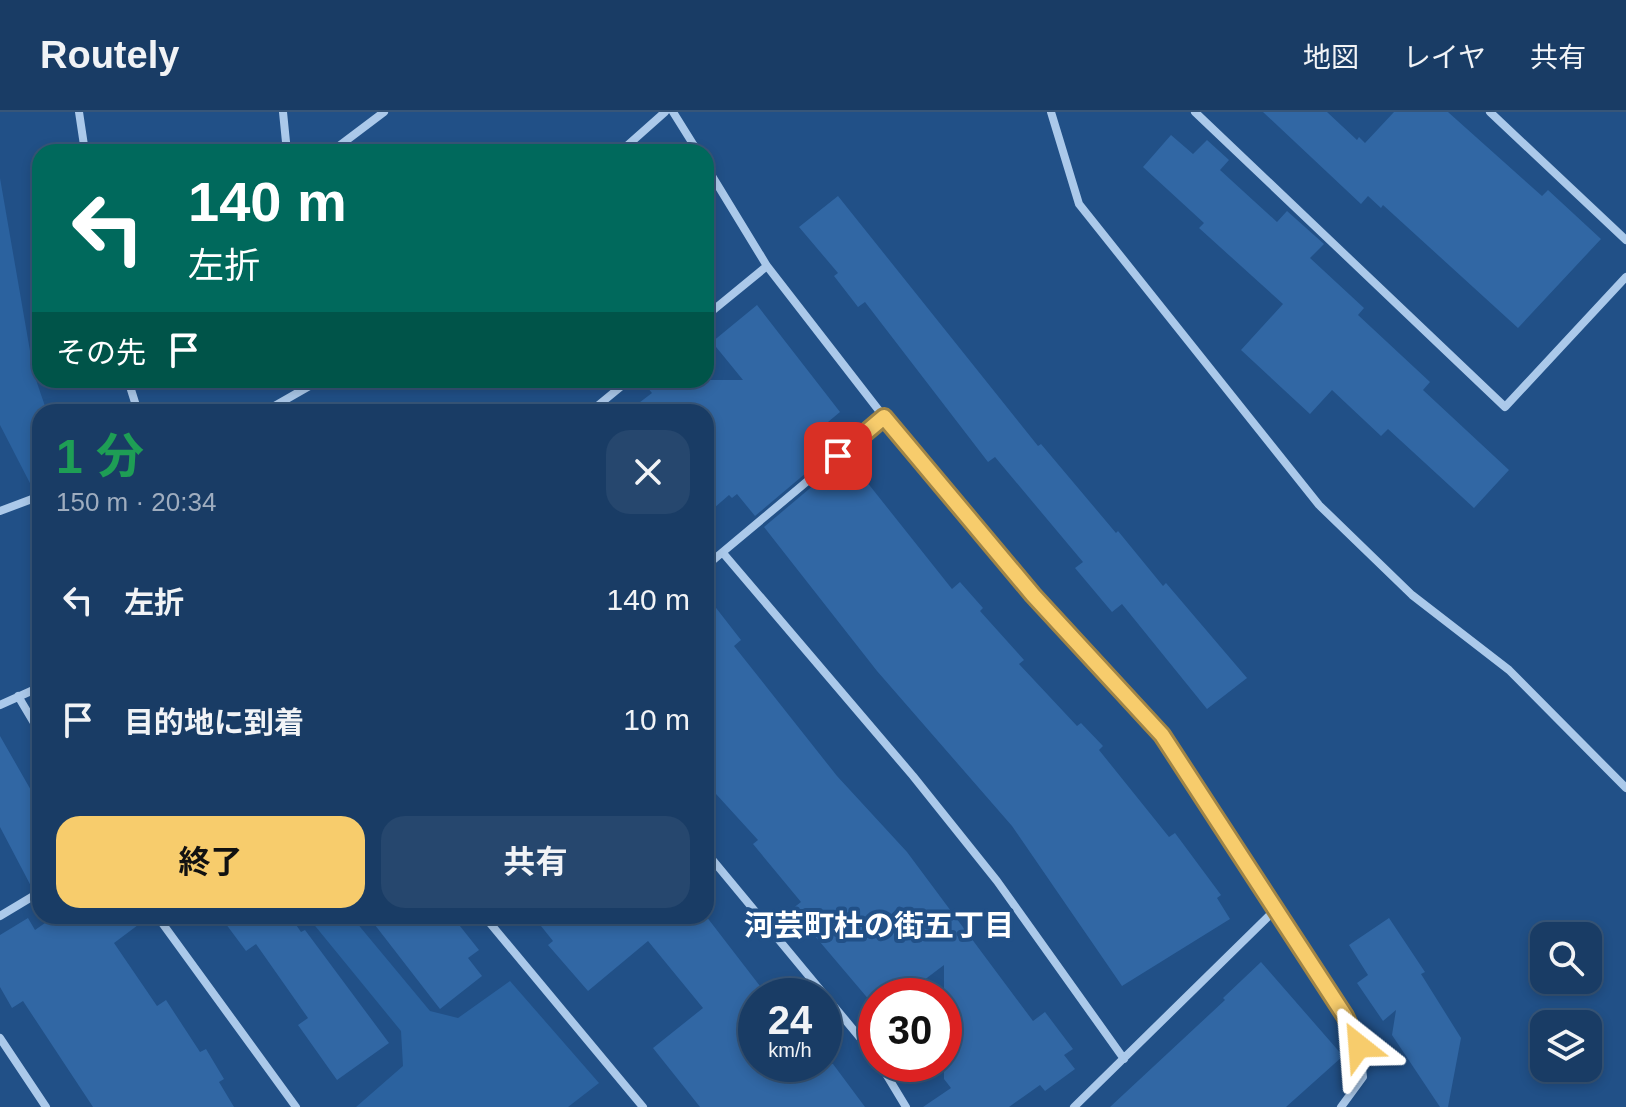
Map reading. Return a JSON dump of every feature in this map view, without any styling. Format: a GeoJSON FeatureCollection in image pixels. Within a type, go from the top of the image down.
{"type":"FeatureCollection","features":[{"type":"Feature","properties":{"kind":"street"},"geometry":{"type":"LineString","coordinates":[[79,112],[84,144]]}},
{"type":"Feature","properties":{"kind":"street"},"geometry":{"type":"LineString","coordinates":[[283,112],[286,144]]}},
{"type":"Feature","properties":{"kind":"street"},"geometry":{"type":"LineString","coordinates":[[342,144],[384,112]]}},
{"type":"Feature","properties":{"kind":"street"},"geometry":{"type":"LineString","coordinates":[[629,144],[665,112]]}},
{"type":"Feature","properties":{"kind":"street"},"geometry":{"type":"LineString","coordinates":[[673,112],[693,144]]}},
{"type":"Feature","properties":{"kind":"street"},"geometry":{"type":"LineString","coordinates":[[1051,112],[1079,204],[1300,483],[1412,595],[1509,670],[1626,788]]}},
{"type":"Feature","properties":{"kind":"street"},"geometry":{"type":"LineString","coordinates":[[1195,112],[1505,407],[1626,277]]}},
{"type":"Feature","properties":{"kind":"street"},"geometry":{"type":"LineString","coordinates":[[1490,112],[1626,240]]}},
{"type":"Feature","properties":{"kind":"street"},"geometry":{"type":"LineString","coordinates":[[714,179],[767,266],[884,417],[1033,595],[1162,735],[1345,1016],[1359,1046],[1363,1077],[1341,1107]]}},
{"type":"Feature","properties":{"kind":"street"},"geometry":{"type":"LineString","coordinates":[[714,309],[767,266]]}},
{"type":"Feature","properties":{"kind":"street"},"geometry":{"type":"LineString","coordinates":[[278,404],[306,388]]}},
{"type":"Feature","properties":{"kind":"street"},"geometry":{"type":"LineString","coordinates":[[600,404],[619,388]]}},
{"type":"Feature","properties":{"kind":"street"},"geometry":{"type":"LineString","coordinates":[[714,560],[884,417]]}},
{"type":"Feature","properties":{"kind":"street"},"geometry":{"type":"LineString","coordinates":[[0,511],[32,499]]}},
{"type":"Feature","properties":{"kind":"street"},"geometry":{"type":"LineString","coordinates":[[723,553],[913,776],[997,881],[1124,1059]]}},
{"type":"Feature","properties":{"kind":"street"},"geometry":{"type":"LineString","coordinates":[[0,705],[32,690]]}},
{"type":"Feature","properties":{"kind":"street"},"geometry":{"type":"LineString","coordinates":[[18,696],[32,720]]}},
{"type":"Feature","properties":{"kind":"street"},"geometry":{"type":"LineString","coordinates":[[714,862],[858,1035]]}},
{"type":"Feature","properties":{"kind":"street"},"geometry":{"type":"LineString","coordinates":[[0,916],[32,897]]}},
{"type":"Feature","properties":{"kind":"street"},"geometry":{"type":"LineString","coordinates":[[1074,1107],[1276,909]]}},
{"type":"Feature","properties":{"kind":"street"},"geometry":{"type":"LineString","coordinates":[[163,924],[296,1107]]}},
{"type":"Feature","properties":{"kind":"street"},"geometry":{"type":"LineString","coordinates":[[491,924],[643,1107]]}},
{"type":"Feature","properties":{"kind":"street"},"geometry":{"type":"LineString","coordinates":[[0,1038],[46,1107]]}},
{"type":"Feature","properties":{"kind":"street"},"geometry":{"type":"LineString","coordinates":[[891,1082],[906,1107]]}},
{"type":"Feature","properties":{"kind":"shaded area"},"geometry":{"type":"Polygon","coordinates":[[[0,178],[32,362],[32,388],[39,388],[44,404],[32,404],[32,487],[0,425],[0,178]]]}},
{"type":"Feature","properties":{"kind":"shaded area"},"geometry":{"type":"Polygon","coordinates":[[[314,924],[358,924],[430,1011],[458,1018],[510,981],[599,1083],[568,1107],[356,1107],[403,1066],[401,1031],[314,924]]]}},
{"type":"Feature","properties":{"kind":"building"},"geometry":{"type":"Polygon","coordinates":[[[1263,112],[1327,112],[1357,140],[1359,137],[1365,143],[1394,112],[1448,112],[1542,196],[1548,190],[1601,239],[1518,328],[1383,205],[1381,208],[1368,196],[1361,204],[1263,112]]]}},
{"type":"Feature","properties":{"kind":"building"},"geometry":{"type":"Polygon","coordinates":[[[1171,135],[1193,154],[1207,140],[1229,160],[1220,170],[1277,222],[1287,211],[1324,244],[1310,258],[1364,308],[1358,315],[1430,382],[1423,390],[1509,470],[1474,508],[1388,429],[1381,436],[1332,390],[1310,414],[1241,350],[1283,304],[1199,228],[1204,223],[1143,167],[1171,135]]]}},
{"type":"Feature","properties":{"kind":"building"},"geometry":{"type":"Polygon","coordinates":[[[838,196],[1038,446],[1041,444],[1116,533],[1118,531],[1163,586],[1166,583],[1247,678],[1207,709],[1122,604],[1112,612],[1075,568],[1083,562],[995,457],[988,462],[865,302],[858,307],[834,276],[838,273],[799,227],[838,196]]]}},
{"type":"Feature","properties":{"kind":"building"},"geometry":{"type":"Polygon","coordinates":[[[757,305],[840,412],[822,427],[838,446],[755,516],[737,494],[732,498],[729,495],[714,508],[714,404],[638,404],[652,393],[648,388],[714,388],[714,380],[743,380],[714,344],[714,340],[757,305]]]}},
{"type":"Feature","properties":{"kind":"building"},"geometry":{"type":"Polygon","coordinates":[[[847,457],[952,589],[960,582],[983,608],[980,611],[1024,660],[1019,664],[1077,726],[1081,723],[1103,746],[1099,750],[1169,837],[1175,833],[1221,895],[1217,898],[1230,919],[1122,986],[1012,826],[877,671],[764,527],[847,457]]]}},
{"type":"Feature","properties":{"kind":"building"},"geometry":{"type":"Polygon","coordinates":[[[714,605],[741,640],[734,646],[837,776],[907,852],[1033,1021],[1045,1012],[1073,1049],[1064,1055],[1075,1069],[1045,1091],[1040,1085],[1009,1107],[923,1107],[951,1088],[946,1082],[962,1082],[962,978],[944,978],[944,965],[927,978],[858,978],[858,987],[792,909],[801,902],[753,844],[758,840],[714,792],[714,605]]]}},
{"type":"Feature","properties":{"kind":"building"},"geometry":{"type":"Polygon","coordinates":[[[0,736],[32,792],[32,888],[0,827],[0,736]]]}},
{"type":"Feature","properties":{"kind":"building"},"geometry":{"type":"Polygon","coordinates":[[[28,918],[35,930],[44,924],[139,924],[114,943],[157,1006],[166,1000],[200,1052],[206,1049],[224,1079],[219,1082],[234,1107],[93,1107],[23,1001],[12,1008],[0,987],[0,935],[28,918]]]}},
{"type":"Feature","properties":{"kind":"building"},"geometry":{"type":"Polygon","coordinates":[[[1389,918],[1425,972],[1421,974],[1461,1038],[1448,1107],[1440,1107],[1392,1035],[1396,1010],[1383,1021],[1357,983],[1368,975],[1349,945],[1389,918]]]}},
{"type":"Feature","properties":{"kind":"building"},"geometry":{"type":"Polygon","coordinates":[[[226,924],[295,924],[301,932],[305,930],[389,1043],[337,1080],[298,1025],[308,1018],[256,944],[246,951],[226,924]]]}},
{"type":"Feature","properties":{"kind":"building"},"geometry":{"type":"Polygon","coordinates":[[[374,924],[458,924],[479,950],[468,958],[482,976],[440,1009],[374,924]]]}},
{"type":"Feature","properties":{"kind":"building"},"geometry":{"type":"Polygon","coordinates":[[[539,924],[712,924],[754,978],[738,978],[738,1082],[842,1082],[842,1076],[865,1107],[700,1107],[653,1048],[703,1008],[648,941],[588,991],[548,945],[553,941],[539,924]]]}},
{"type":"Feature","properties":{"kind":"building"},"geometry":{"type":"Polygon","coordinates":[[[1261,962],[1343,1056],[1286,1107],[1110,1107],[1225,1000],[1223,998],[1261,962]]]}},
{"type":"Feature","properties":{"kind":"district","name":"河芸町杜の街五丁目"},"geometry":{"type":"Point","coordinates":[879,926]}},
{"type":"Feature","properties":{"kind":"route"},"geometry":{"type":"LineString","coordinates":[[838,456],[884,417],[1033,595],[1162,735],[1345,1016],[1359,1046]]}}]}
